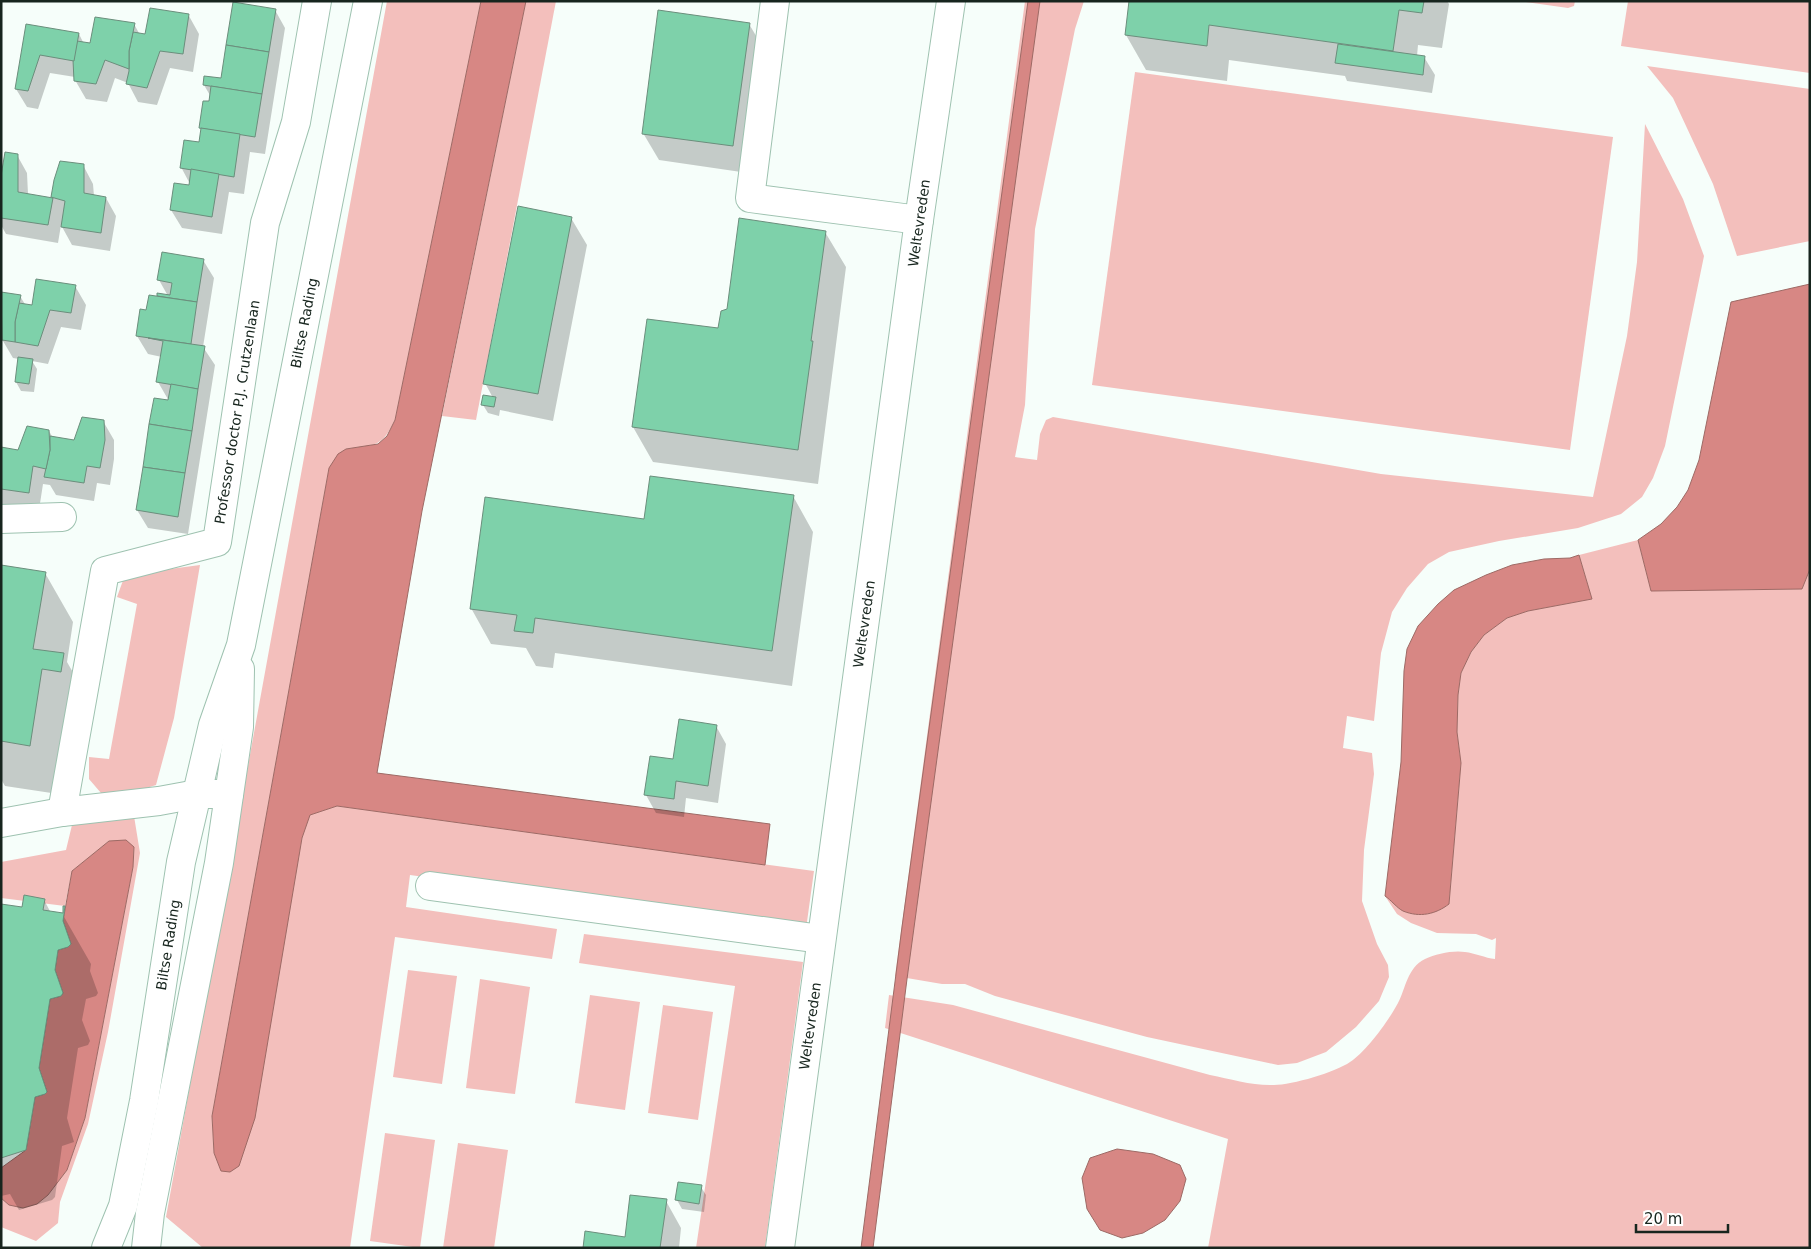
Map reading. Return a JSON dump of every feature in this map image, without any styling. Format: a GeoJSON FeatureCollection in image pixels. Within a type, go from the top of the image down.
{"type":"FeatureCollection","features":[{"type":"Feature","properties":{"kind":"street","name":"Professor doctor P.J. Crutzenlaan"},"geometry":{"type":"LineString","coordinates":[[62,812],[105,571],[217,542],[265,223],[296,122],[317,1]]}},
{"type":"Feature","properties":{"kind":"street","name":"Biltse Rading"},"geometry":{"type":"LineString","coordinates":[[106,1248],[123,1206],[142,1111],[181,862],[213,725],[241,645],[368,1]]}},
{"type":"Feature","properties":{"kind":"street"},"geometry":{"type":"LineString","coordinates":[[775,1],[750,198],[919,220]]}},
{"type":"Feature","properties":{"kind":"street","name":"Weltevreden"},"geometry":{"type":"LineString","coordinates":[[780,1248],[919,220],[951,1]]}},
{"type":"Feature","properties":{"kind":"street"},"geometry":{"type":"LineString","coordinates":[[1,519],[62,517]]}},
{"type":"Feature","properties":{"kind":"street","name":"Biltse Rading"},"geometry":{"type":"LineString","coordinates":[[146,1248],[150,1213],[218,863],[229,794],[239,727],[241,645]]}},
{"type":"Feature","properties":{"kind":"street"},"geometry":{"type":"LineString","coordinates":[[1,823],[62,812],[159,801],[197,794],[229,794]]}},
{"type":"Feature","properties":{"kind":"street"},"geometry":{"type":"LineString","coordinates":[[430,886],[821,939]]}},
{"type":"Feature","properties":{"kind":"shaded area"},"geometry":{"type":"Polygon","coordinates":[[[387,1],[481,1],[395,420],[381,441],[371,445],[346,449],[329,468],[212,1116],[214,1154],[239,1166],[244,1148],[302,838],[309,815],[337,806],[814,871],[806,929],[410,875],[406,907],[557,929],[552,959],[395,937],[350,1248],[203,1248],[166,1217],[387,1]]]}},
{"type":"Feature","properties":{"kind":"shaded area"},"geometry":{"type":"Polygon","coordinates":[[[481,1],[526,1],[422,511],[377,773],[770,824],[765,865],[337,806],[310,815],[302,838],[255,1118],[239,1166],[230,1172],[221,1171],[214,1153],[212,1116],[329,468],[338,454],[346,449],[378,444],[387,436],[395,420],[481,1]]]}},
{"type":"Feature","properties":{"kind":"shaded area"},"geometry":{"type":"Polygon","coordinates":[[[526,1],[556,1],[476,420],[442,416],[526,1]]]}},
{"type":"Feature","properties":{"kind":"shaded area"},"geometry":{"type":"Polygon","coordinates":[[[1025,1],[1084,1],[1075,29],[1035,229],[1025,405],[1015,457],[1037,460],[1040,434],[1046,420],[1053,417],[1381,474],[1593,497],[1627,336],[1637,262],[1645,124],[1683,199],[1704,256],[1665,446],[1653,478],[1642,497],[1621,514],[1578,528],[1499,541],[1449,552],[1428,564],[1407,588],[1392,612],[1381,653],[1374,721],[1347,716],[1343,748],[1372,753],[1374,774],[1364,850],[1362,901],[1377,944],[1388,965],[1389,977],[1379,1001],[1356,1027],[1326,1052],[1297,1063],[1278,1065],[1147,1037],[995,996],[965,984],[942,984],[895,976],[1025,1]]]}},
{"type":"Feature","properties":{"kind":"shaded area"},"geometry":{"type":"Polygon","coordinates":[[[1028,1],[1040,1],[907,979],[873,1248],[861,1248],[902,927],[1028,1]]]}},
{"type":"Feature","properties":{"kind":"shaded area"},"geometry":{"type":"Polygon","coordinates":[[[1519,1],[1575,1],[1574,6],[1568,8],[1519,1]]]}},
{"type":"Feature","properties":{"kind":"shaded area"},"geometry":{"type":"Polygon","coordinates":[[[1628,1],[1810,1],[1810,73],[1621,46],[1628,1]]]}},
{"type":"Feature","properties":{"kind":"shaded area"},"geometry":{"type":"Polygon","coordinates":[[[1647,66],[1810,89],[1810,241],[1737,256],[1713,184],[1673,98],[1647,66]]]}},
{"type":"Feature","properties":{"kind":"shaded area"},"geometry":{"type":"Polygon","coordinates":[[[1135,72],[1613,137],[1570,450],[1092,385],[1135,72]]]}},
{"type":"Feature","properties":{"kind":"shaded area"},"geometry":{"type":"Polygon","coordinates":[[[1810,284],[1810,569],[1802,589],[1651,591],[1638,540],[1661,524],[1677,507],[1688,490],[1699,460],[1731,302],[1810,284]]]}},
{"type":"Feature","properties":{"kind":"shaded area"},"geometry":{"type":"Polygon","coordinates":[[[1638,540],[1651,591],[1802,589],[1810,569],[1810,1248],[1208,1248],[1228,1139],[885,1028],[889,995],[953,1005],[1210,1075],[1250,1083],[1274,1085],[1291,1083],[1325,1074],[1350,1062],[1363,1051],[1383,1027],[1398,1003],[1411,973],[1419,963],[1434,956],[1455,952],[1495,959],[1496,938],[1492,940],[1476,934],[1437,933],[1411,923],[1397,914],[1385,896],[1449,904],[1461,763],[1457,732],[1458,695],[1461,673],[1471,652],[1484,635],[1507,618],[1528,611],[1592,599],[1579,555],[1638,540]]]}},
{"type":"Feature","properties":{"kind":"shaded area"},"geometry":{"type":"Polygon","coordinates":[[[1579,555],[1592,599],[1528,611],[1507,618],[1484,635],[1471,652],[1461,673],[1458,695],[1457,732],[1461,763],[1449,904],[1428,914],[1403,911],[1385,896],[1401,762],[1404,671],[1407,649],[1418,626],[1454,590],[1486,575],[1512,565],[1544,559],[1570,558],[1579,555]]]}},
{"type":"Feature","properties":{"kind":"shaded area"},"geometry":{"type":"Polygon","coordinates":[[[200,565],[174,718],[156,785],[134,792],[101,793],[89,779],[89,757],[109,759],[137,604],[117,597],[125,575],[200,565]]]}},
{"type":"Feature","properties":{"kind":"shaded area"},"geometry":{"type":"Polygon","coordinates":[[[134,816],[140,853],[108,1032],[88,1124],[60,1202],[58,1223],[36,1241],[1,1227],[1,1198],[9,1205],[48,1195],[67,1170],[85,1118],[133,867],[134,847],[109,841],[72,871],[65,906],[1,898],[1,862],[66,850],[72,825],[134,816]]]}},
{"type":"Feature","properties":{"kind":"shaded area"},"geometry":{"type":"Polygon","coordinates":[[[126,840],[134,847],[133,867],[85,1118],[67,1170],[48,1195],[37,1204],[23,1208],[9,1205],[1,1198],[1,1168],[26,1150],[35,1097],[47,1092],[39,1068],[50,999],[61,996],[63,993],[55,970],[58,950],[71,944],[63,921],[72,871],[109,841],[126,840]]]}},
{"type":"Feature","properties":{"kind":"shaded area"},"geometry":{"type":"Polygon","coordinates":[[[584,934],[803,962],[765,1248],[696,1248],[735,986],[579,963],[584,934]]]}},
{"type":"Feature","properties":{"kind":"shaded area"},"geometry":{"type":"Polygon","coordinates":[[[408,970],[457,976],[442,1084],[393,1077],[408,970]]]}},
{"type":"Feature","properties":{"kind":"shaded area"},"geometry":{"type":"Polygon","coordinates":[[[480,979],[530,987],[515,1094],[466,1088],[480,979]]]}},
{"type":"Feature","properties":{"kind":"shaded area"},"geometry":{"type":"Polygon","coordinates":[[[590,995],[640,1002],[625,1110],[575,1103],[590,995]]]}},
{"type":"Feature","properties":{"kind":"shaded area"},"geometry":{"type":"Polygon","coordinates":[[[663,1005],[713,1012],[698,1120],[648,1113],[663,1005]]]}},
{"type":"Feature","properties":{"kind":"shaded area"},"geometry":{"type":"Polygon","coordinates":[[[385,1133],[435,1140],[420,1248],[370,1241],[385,1133]]]}},
{"type":"Feature","properties":{"kind":"shaded area"},"geometry":{"type":"Polygon","coordinates":[[[458,1143],[508,1150],[494,1248],[443,1248],[458,1143]]]}},
{"type":"Feature","properties":{"kind":"shaded area"},"geometry":{"type":"Polygon","coordinates":[[[1117,1149],[1153,1154],[1180,1165],[1186,1179],[1180,1201],[1165,1220],[1143,1233],[1122,1238],[1100,1230],[1087,1209],[1082,1178],[1090,1158],[1117,1149]]]}},
{"type":"Feature","properties":{"kind":"building"},"geometry":{"type":"Polygon","coordinates":[[[1129,1],[1424,1],[1422,13],[1399,10],[1393,51],[1209,25],[1207,46],[1125,35],[1129,1]]]}},
{"type":"Feature","properties":{"kind":"building"},"geometry":{"type":"Polygon","coordinates":[[[233,2],[276,9],[269,52],[226,45],[233,2]]]}},
{"type":"Feature","properties":{"kind":"building"},"geometry":{"type":"Polygon","coordinates":[[[150,8],[189,14],[183,54],[160,51],[147,88],[126,84],[133,32],[145,34],[150,8]]]}},
{"type":"Feature","properties":{"kind":"building"},"geometry":{"type":"Polygon","coordinates":[[[658,10],[750,23],[733,146],[642,134],[658,10]]]}},
{"type":"Feature","properties":{"kind":"building"},"geometry":{"type":"Polygon","coordinates":[[[95,17],[135,23],[129,51],[129,69],[105,60],[96,84],[74,81],[73,60],[77,41],[90,43],[95,17]]]}},
{"type":"Feature","properties":{"kind":"building"},"geometry":{"type":"Polygon","coordinates":[[[26,24],[79,33],[74,61],[40,55],[28,91],[15,89],[26,24]]]}},
{"type":"Feature","properties":{"kind":"building"},"geometry":{"type":"Polygon","coordinates":[[[1338,44],[1425,56],[1423,75],[1335,63],[1338,44]]]}},
{"type":"Feature","properties":{"kind":"building"},"geometry":{"type":"Polygon","coordinates":[[[226,45],[269,52],[262,94],[203,85],[204,76],[221,78],[226,45]]]}},
{"type":"Feature","properties":{"kind":"building"},"geometry":{"type":"Polygon","coordinates":[[[211,86],[262,94],[255,137],[199,128],[203,101],[209,101],[211,86]]]}},
{"type":"Feature","properties":{"kind":"building"},"geometry":{"type":"Polygon","coordinates":[[[201,128],[240,134],[234,177],[180,168],[184,140],[199,142],[201,128]]]}},
{"type":"Feature","properties":{"kind":"building"},"geometry":{"type":"Polygon","coordinates":[[[5,152],[18,154],[18,192],[53,198],[48,225],[1,218],[1,176],[5,152]]]}},
{"type":"Feature","properties":{"kind":"building"},"geometry":{"type":"Polygon","coordinates":[[[60,161],[84,164],[84,193],[106,197],[101,233],[61,227],[65,201],[51,197],[60,161]]]}},
{"type":"Feature","properties":{"kind":"building"},"geometry":{"type":"Polygon","coordinates":[[[191,169],[219,174],[212,217],[170,210],[174,183],[189,185],[191,169]]]}},
{"type":"Feature","properties":{"kind":"building"},"geometry":{"type":"Polygon","coordinates":[[[518,206],[572,217],[538,394],[483,384],[518,206]]]}},
{"type":"Feature","properties":{"kind":"building"},"geometry":{"type":"Polygon","coordinates":[[[739,218],[826,231],[798,450],[632,427],[647,319],[718,328],[721,311],[727,309],[739,218]]]}},
{"type":"Feature","properties":{"kind":"building"},"geometry":{"type":"Polygon","coordinates":[[[162,252],[204,259],[197,302],[157,296],[157,293],[170,295],[172,283],[157,280],[162,252]]]}},
{"type":"Feature","properties":{"kind":"building"},"geometry":{"type":"Polygon","coordinates":[[[36,279],[76,285],[71,313],[50,310],[38,346],[15,342],[15,322],[19,303],[32,305],[36,279]]]}},
{"type":"Feature","properties":{"kind":"building"},"geometry":{"type":"Polygon","coordinates":[[[1,292],[21,295],[15,322],[15,342],[2,340],[1,292]]]}},
{"type":"Feature","properties":{"kind":"building"},"geometry":{"type":"Polygon","coordinates":[[[149,295],[197,302],[191,344],[136,336],[140,309],[146,310],[149,295]]]}},
{"type":"Feature","properties":{"kind":"building"},"geometry":{"type":"Polygon","coordinates":[[[148,338],[205,346],[198,389],[156,382],[163,341],[148,338]]]}},
{"type":"Feature","properties":{"kind":"building"},"geometry":{"type":"Polygon","coordinates":[[[18,357],[33,359],[29,384],[15,382],[18,357]]]}},
{"type":"Feature","properties":{"kind":"building"},"geometry":{"type":"Polygon","coordinates":[[[171,384],[198,389],[192,431],[149,424],[154,398],[168,400],[171,384]]]}},
{"type":"Feature","properties":{"kind":"building"},"geometry":{"type":"Polygon","coordinates":[[[483,395],[496,397],[494,407],[481,405],[483,395]]]}},
{"type":"Feature","properties":{"kind":"building"},"geometry":{"type":"Polygon","coordinates":[[[82,417],[104,420],[105,440],[100,468],[87,466],[84,483],[44,477],[50,450],[50,436],[74,440],[82,417]]]}},
{"type":"Feature","properties":{"kind":"building"},"geometry":{"type":"Polygon","coordinates":[[[149,424],[192,431],[185,473],[143,467],[149,424]]]}},
{"type":"Feature","properties":{"kind":"building"},"geometry":{"type":"Polygon","coordinates":[[[27,426],[49,430],[50,450],[46,469],[33,466],[29,493],[1,489],[1,447],[18,450],[27,426]]]}},
{"type":"Feature","properties":{"kind":"building"},"geometry":{"type":"Polygon","coordinates":[[[143,467],[185,473],[178,517],[136,510],[143,467]]]}},
{"type":"Feature","properties":{"kind":"building"},"geometry":{"type":"Polygon","coordinates":[[[650,476],[794,495],[772,651],[535,618],[533,633],[514,631],[517,615],[470,609],[485,497],[644,519],[650,476]]]}},
{"type":"Feature","properties":{"kind":"building"},"geometry":{"type":"Polygon","coordinates":[[[1,565],[46,572],[33,649],[64,653],[61,672],[42,669],[30,746],[1,741],[1,565]]]}},
{"type":"Feature","properties":{"kind":"building"},"geometry":{"type":"Polygon","coordinates":[[[679,719],[717,725],[708,786],[676,781],[674,799],[644,795],[650,756],[673,759],[679,719]]]}},
{"type":"Feature","properties":{"kind":"building"},"geometry":{"type":"Polygon","coordinates":[[[24,895],[45,899],[43,910],[63,913],[63,906],[65,906],[63,921],[71,944],[58,950],[55,970],[63,993],[61,996],[50,999],[39,1068],[47,1092],[35,1097],[26,1150],[1,1158],[1,904],[22,907],[24,895]]]}},
{"type":"Feature","properties":{"kind":"building"},"geometry":{"type":"Polygon","coordinates":[[[678,1182],[702,1185],[699,1204],[675,1200],[678,1182]]]}},
{"type":"Feature","properties":{"kind":"building"},"geometry":{"type":"Polygon","coordinates":[[[630,1195],[667,1199],[660,1248],[583,1248],[585,1231],[625,1237],[630,1195]]]}}]}
